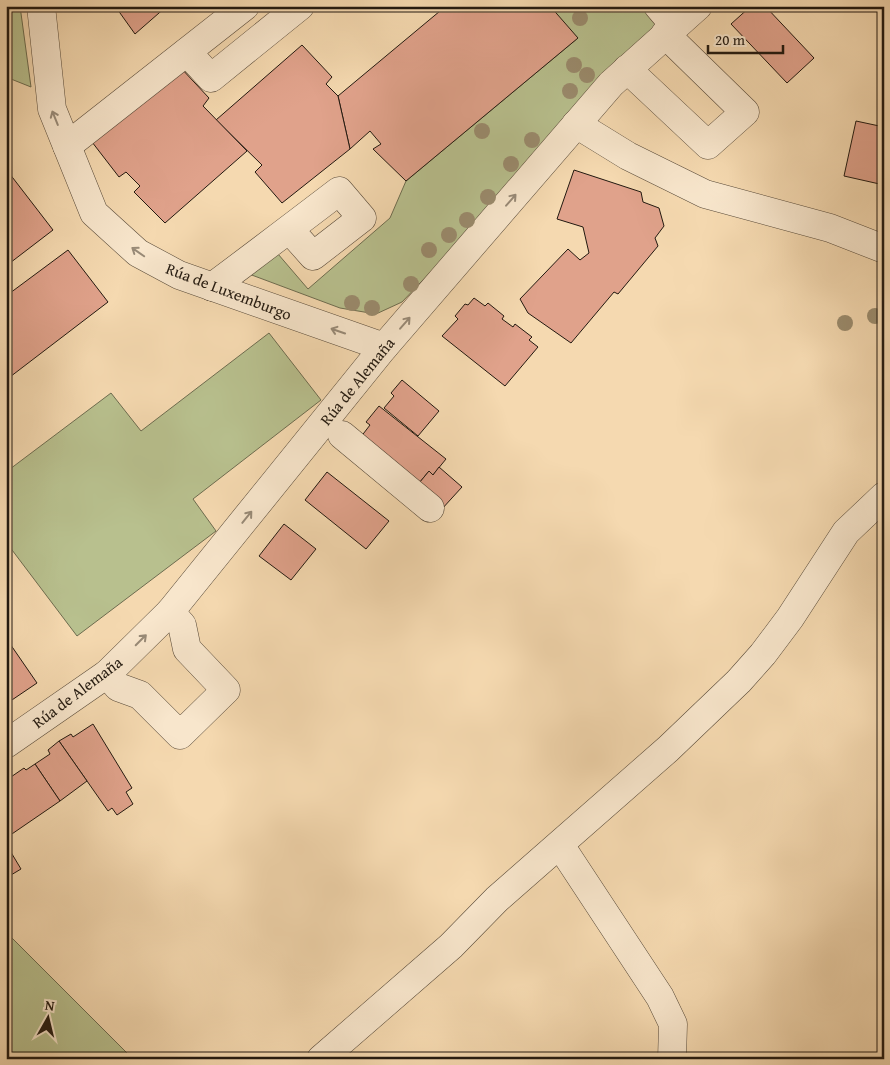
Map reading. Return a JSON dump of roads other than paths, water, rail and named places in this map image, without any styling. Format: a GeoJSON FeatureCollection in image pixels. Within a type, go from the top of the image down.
{"type":"FeatureCollection","features":[{"type":"Feature","properties":{"kind":"street","name":"Rúa de Luxemburgo"},"geometry":{"type":"LineString","coordinates":[[41,6],[52,109],[94,213],[138,254],[179,275],[384,347]]}},
{"type":"Feature","properties":{"kind":"street"},"geometry":{"type":"LineString","coordinates":[[66,146],[245,6]]}},
{"type":"Feature","properties":{"kind":"street"},"geometry":{"type":"LineString","coordinates":[[187,52],[211,78],[300,6]]}},
{"type":"Feature","properties":{"kind":"street","name":"Rúa de Alemaña"},"geometry":{"type":"LineString","coordinates":[[6,744],[107,674],[170,612],[384,347],[576,124],[611,84],[627,69],[666,22],[698,6]]}},
{"type":"Feature","properties":{"kind":"street"},"geometry":{"type":"LineString","coordinates":[[627,69],[708,146],[744,112],[666,22]]}},
{"type":"Feature","properties":{"kind":"street"},"geometry":{"type":"LineString","coordinates":[[576,124],[628,156],[705,194],[830,228],[884,249]]}},
{"type":"Feature","properties":{"kind":"street"},"geometry":{"type":"LineString","coordinates":[[212,287],[289,229]]}},
{"type":"Feature","properties":{"kind":"street"},"geometry":{"type":"LineString","coordinates":[[342,435],[430,508]]}},
{"type":"Feature","properties":{"kind":"street"},"geometry":{"type":"LineString","coordinates":[[321,1059],[451,946],[498,899],[668,749],[739,681],[764,654],[790,618],[846,532],[884,496]]}},
{"type":"Feature","properties":{"kind":"street"},"geometry":{"type":"LineString","coordinates":[[107,674],[118,687],[140,695],[180,735],[226,690],[186,649],[182,625],[170,612]]}},
{"type":"Feature","properties":{"kind":"street"},"geometry":{"type":"LineString","coordinates":[[560,845],[660,997],[673,1024],[672,1059]]}}]}
